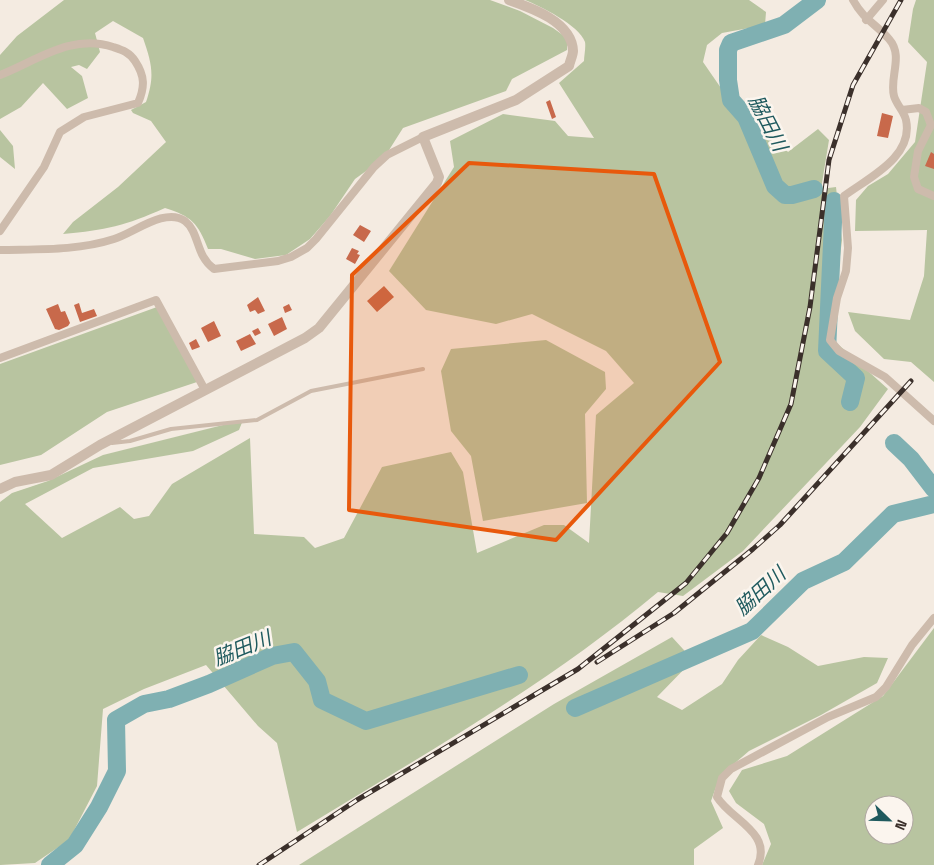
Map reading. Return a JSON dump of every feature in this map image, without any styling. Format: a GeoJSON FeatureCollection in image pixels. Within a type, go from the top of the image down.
{"type":"FeatureCollection","features":[{"type":"Feature","properties":{"kind":"street"},"geometry":{"type":"LineString","coordinates":[[0,250],[56,249],[113,240],[160,219],[176,217],[185,221],[193,230],[202,258],[214,269],[251,266],[291,257],[316,239],[374,167],[387,155],[423,137],[516,100],[569,66],[573,52],[570,36],[542,13],[509,0]]}},
{"type":"Feature","properties":{"kind":"street"},"geometry":{"type":"LineString","coordinates":[[853,0],[866,20],[890,40],[896,55],[894,96],[906,120],[906,134],[894,161],[844,196],[848,248],[846,271],[837,298],[830,340],[839,351],[885,377],[934,422]]}},
{"type":"Feature","properties":{"kind":"street"},"geometry":{"type":"LineString","coordinates":[[866,20],[883,0]]}},
{"type":"Feature","properties":{"kind":"street"},"geometry":{"type":"LineString","coordinates":[[0,76],[66,46],[104,44],[128,52],[141,70],[144,87],[138,103],[84,117],[60,132],[44,167],[0,231]]}},
{"type":"Feature","properties":{"kind":"street"},"geometry":{"type":"LineString","coordinates":[[902,110],[920,108],[930,118],[931,125],[918,151],[914,177],[918,188],[934,196]]}},
{"type":"Feature","properties":{"kind":"street"},"geometry":{"type":"LineString","coordinates":[[0,488],[15,482],[51,475],[100,445],[305,338],[320,328],[437,183],[439,177],[423,137]]}},
{"type":"Feature","properties":{"kind":"street"},"geometry":{"type":"LineString","coordinates":[[0,358],[156,300],[205,390]]}},
{"type":"Feature","properties":{"kind":"street"},"geometry":{"type":"LineString","coordinates":[[758,865],[762,851],[759,841],[752,831],[723,806],[718,797],[718,787],[722,778],[731,769],[828,717],[876,697],[886,687],[912,645],[934,618]]}},
{"type":"Feature","properties":{"kind":"lane"},"geometry":{"type":"LineString","coordinates":[[100,445],[130,441],[171,429],[257,420],[311,391],[423,369]]}},
{"type":"Feature","properties":{"kind":"highlighted area"},"geometry":{"type":"Polygon","coordinates":[[[469,163],[654,174],[720,362],[556,540],[349,510],[352,275],[469,163]]]}},
{"type":"Feature","properties":{"kind":"green space"},"geometry":{"type":"Polygon","coordinates":[[[64,0],[490,0],[520,11],[553,28],[567,38],[567,50],[512,79],[506,91],[403,128],[384,158],[355,179],[330,216],[310,239],[286,255],[255,259],[221,249],[208,249],[201,233],[192,222],[181,214],[165,208],[115,226],[63,234],[73,222],[118,187],[166,142],[151,121],[133,113],[131,110],[146,102],[151,85],[149,55],[143,38],[113,21],[95,33],[100,52],[87,69],[79,65],[71,67],[82,76],[88,98],[67,109],[43,83],[21,107],[0,119],[0,55],[17,36],[64,0]]]}},
{"type":"Feature","properties":{"kind":"green space"},"geometry":{"type":"Polygon","coordinates":[[[525,0],[749,0],[766,12],[765,25],[722,33],[707,45],[703,62],[723,91],[748,111],[788,152],[818,129],[829,140],[821,189],[836,187],[842,240],[830,337],[888,389],[860,427],[743,551],[683,596],[658,592],[616,626],[528,689],[297,832],[277,743],[258,726],[206,665],[144,689],[103,709],[97,786],[69,840],[35,863],[0,865],[0,502],[12,493],[48,481],[103,455],[243,420],[239,430],[193,451],[93,468],[25,504],[62,538],[120,507],[134,519],[149,516],[172,484],[250,438],[254,534],[304,537],[315,548],[344,538],[382,467],[451,452],[463,472],[477,553],[544,525],[564,525],[589,543],[596,415],[634,383],[606,351],[532,314],[496,324],[426,310],[389,271],[454,167],[450,141],[503,114],[555,121],[568,136],[594,138],[559,83],[584,61],[585,42],[575,29],[567,23],[549,11],[525,0]]]}},
{"type":"Feature","properties":{"kind":"green space"},"geometry":{"type":"Polygon","coordinates":[[[916,0],[934,0],[934,382],[911,362],[884,359],[855,331],[848,312],[910,320],[924,276],[927,230],[855,231],[856,200],[868,186],[888,174],[915,142],[927,62],[908,42],[916,0]]]}},
{"type":"Feature","properties":{"kind":"green space"},"geometry":{"type":"Polygon","coordinates":[[[0,130],[13,146],[15,169],[0,157],[0,130]]]}},
{"type":"Feature","properties":{"kind":"green space"},"geometry":{"type":"Polygon","coordinates":[[[157,307],[197,382],[107,412],[41,455],[0,465],[0,364],[157,307]]]}},
{"type":"Feature","properties":{"kind":"green space"},"geometry":{"type":"Polygon","coordinates":[[[546,340],[605,372],[606,389],[585,414],[587,503],[483,521],[471,456],[451,431],[441,371],[451,349],[546,340]]]}},
{"type":"Feature","properties":{"kind":"green space"},"geometry":{"type":"Polygon","coordinates":[[[934,628],[934,865],[762,865],[771,844],[764,824],[736,803],[729,791],[742,770],[787,756],[883,696],[934,628]]]}},
{"type":"Feature","properties":{"kind":"green space"},"geometry":{"type":"Polygon","coordinates":[[[761,635],[788,647],[818,666],[864,657],[888,658],[877,683],[821,715],[749,751],[720,776],[711,801],[723,828],[694,849],[694,865],[299,865],[554,704],[672,637],[693,660],[657,697],[682,710],[722,684],[738,660],[761,635]]]}},
{"type":"Feature","properties":{"kind":"building"},"geometry":{"type":"Polygon","coordinates":[[[550,100],[556,117],[552,119],[546,102],[550,100]]]}},
{"type":"Feature","properties":{"kind":"building"},"geometry":{"type":"Polygon","coordinates":[[[882,113],[893,116],[888,138],[877,136],[882,113]]]}},
{"type":"Feature","properties":{"kind":"building"},"geometry":{"type":"Polygon","coordinates":[[[931,152],[934,154],[934,169],[925,166],[931,152]]]}},
{"type":"Feature","properties":{"kind":"building"},"geometry":{"type":"Polygon","coordinates":[[[360,225],[371,231],[364,242],[353,235],[360,225]]]}},
{"type":"Feature","properties":{"kind":"building"},"geometry":{"type":"Polygon","coordinates":[[[352,248],[359,251],[357,254],[360,255],[355,264],[346,259],[352,248]]]}},
{"type":"Feature","properties":{"kind":"building"},"geometry":{"type":"Polygon","coordinates":[[[384,286],[394,297],[377,312],[367,301],[384,286]]]}},
{"type":"Feature","properties":{"kind":"building"},"geometry":{"type":"Polygon","coordinates":[[[258,297],[265,311],[258,314],[255,310],[250,312],[247,305],[258,297]]]}},
{"type":"Feature","properties":{"kind":"building"},"geometry":{"type":"Polygon","coordinates":[[[79,303],[82,313],[94,309],[97,316],[80,322],[74,305],[79,303]]]}},
{"type":"Feature","properties":{"kind":"building"},"geometry":{"type":"Polygon","coordinates":[[[58,304],[61,312],[65,311],[70,323],[59,330],[55,329],[46,309],[58,304]]]}},
{"type":"Feature","properties":{"kind":"building"},"geometry":{"type":"Polygon","coordinates":[[[289,304],[292,310],[285,313],[283,307],[289,304]]]}},
{"type":"Feature","properties":{"kind":"building"},"geometry":{"type":"Polygon","coordinates":[[[282,317],[287,329],[274,336],[268,324],[282,317]]]}},
{"type":"Feature","properties":{"kind":"building"},"geometry":{"type":"Polygon","coordinates":[[[214,321],[221,336],[208,342],[201,328],[214,321]]]}},
{"type":"Feature","properties":{"kind":"building"},"geometry":{"type":"Polygon","coordinates":[[[258,328],[261,333],[255,336],[252,331],[258,328]]]}},
{"type":"Feature","properties":{"kind":"building"},"geometry":{"type":"Polygon","coordinates":[[[250,334],[256,344],[241,351],[236,341],[250,334]]]}},
{"type":"Feature","properties":{"kind":"building"},"geometry":{"type":"Polygon","coordinates":[[[196,339],[200,347],[192,350],[189,343],[196,339]]]}},
{"type":"Feature","properties":{"kind":"waterway","name":"脇田川"},"geometry":{"type":"LineString","coordinates":[[814,189],[785,195],[775,186],[746,117],[731,100],[728,80],[728,50],[731,43],[784,25],[817,0]]}},
{"type":"Feature","properties":{"kind":"waterway","name":"脇田川"},"geometry":{"type":"LineString","coordinates":[[834,201],[827,351],[856,378],[850,402]]}},
{"type":"Feature","properties":{"kind":"waterway","name":"脇田川"},"geometry":{"type":"LineString","coordinates":[[894,443],[911,459],[934,489]]}},
{"type":"Feature","properties":{"kind":"waterway","name":"脇田川"},"geometry":{"type":"LineString","coordinates":[[575,708],[752,631],[803,581],[844,562],[893,514],[934,504]]}},
{"type":"Feature","properties":{"kind":"waterway","name":"脇田川"},"geometry":{"type":"LineString","coordinates":[[50,865],[75,845],[99,807],[117,771],[116,720],[144,704],[169,699],[209,684],[272,656],[294,652],[317,681],[322,700],[366,721],[519,675]]}},
{"type":"Feature","properties":{"kind":"railway"},"geometry":{"type":"LineString","coordinates":[[259,865],[357,800],[578,669],[686,583],[727,533],[759,478],[791,404],[810,307],[829,160],[853,85],[901,0]]}},
{"type":"Feature","properties":{"kind":"railway"},"geometry":{"type":"LineString","coordinates":[[597,662],[674,613],[780,525],[911,381]]}}]}
